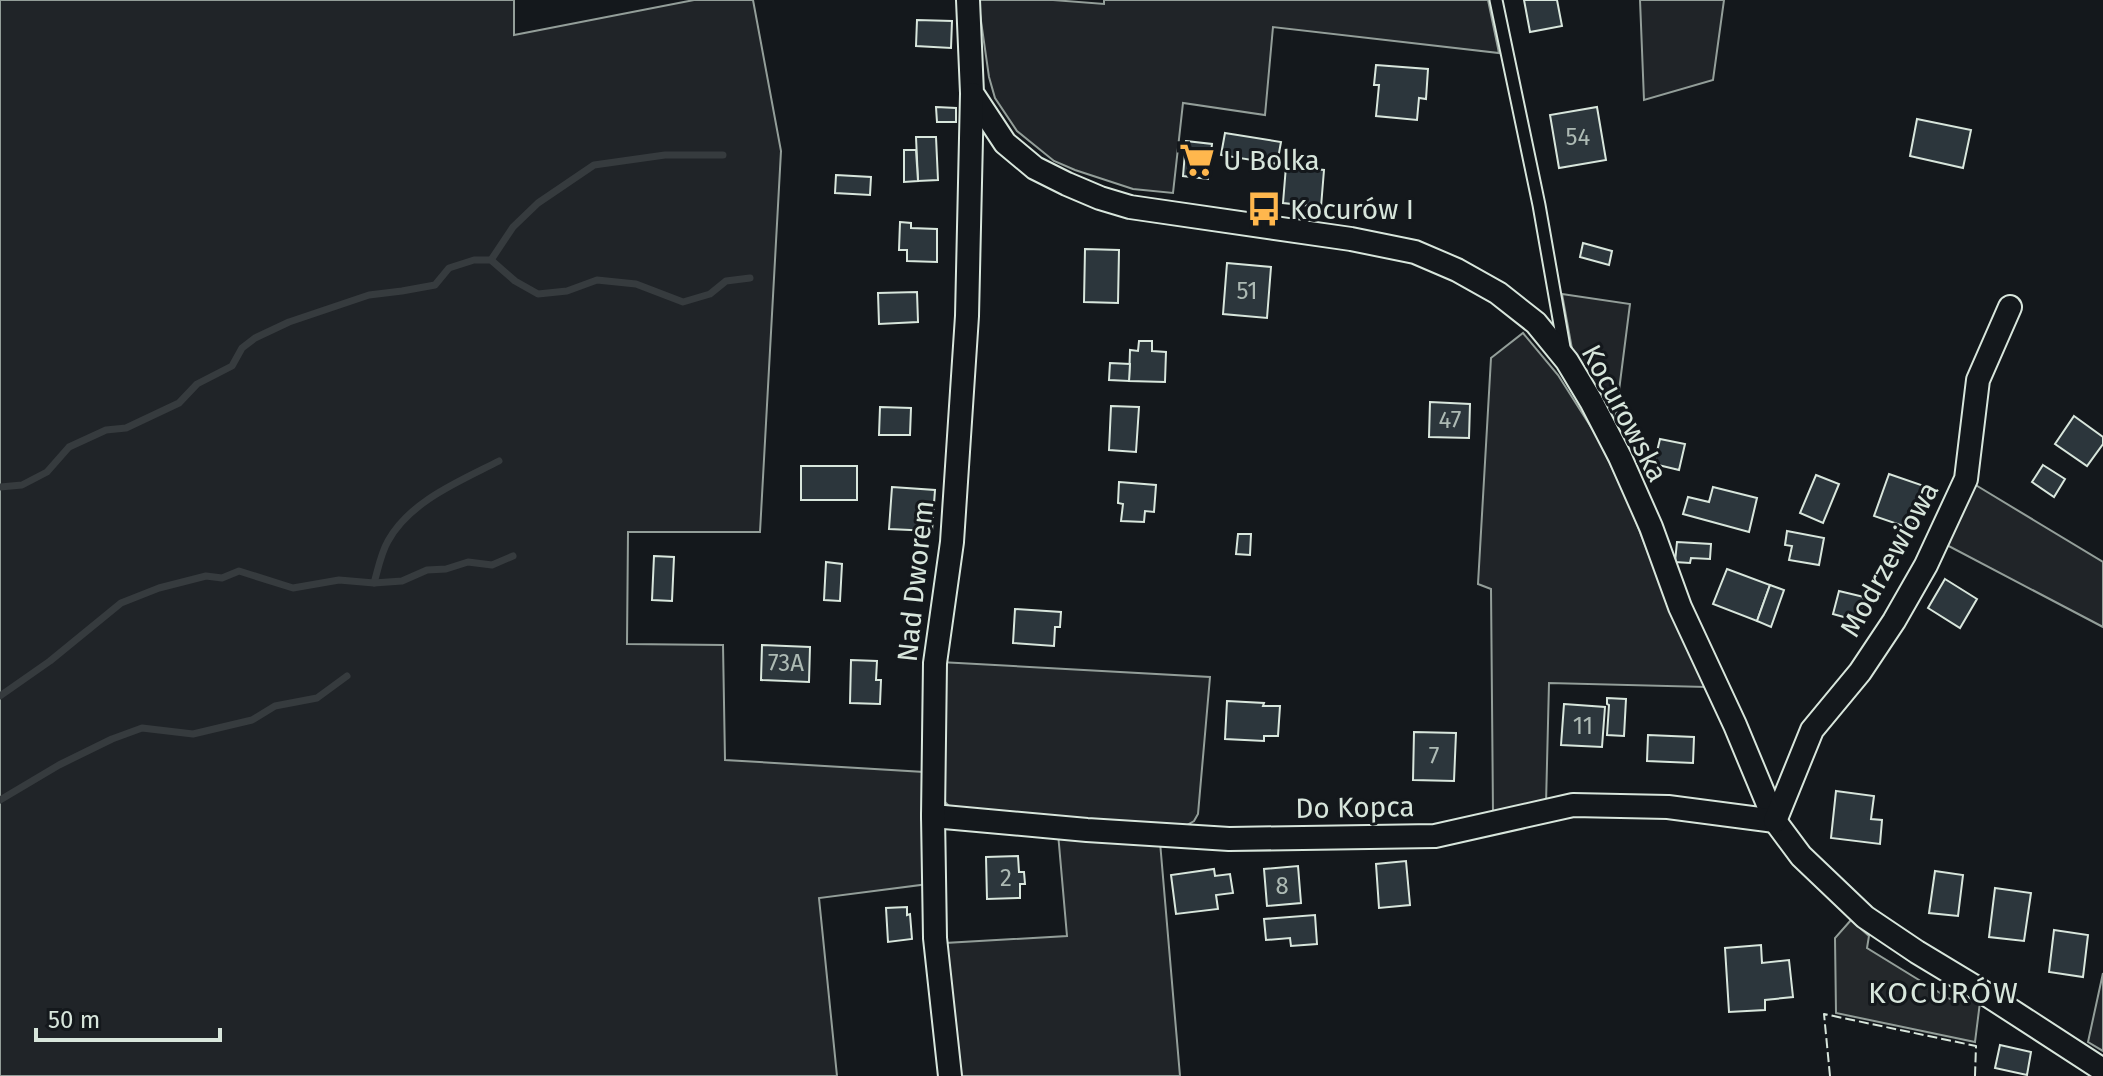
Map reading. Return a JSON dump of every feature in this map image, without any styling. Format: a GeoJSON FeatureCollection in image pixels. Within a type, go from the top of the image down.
{"type":"FeatureCollection","features":[{"type":"Feature","properties":{"kind":"street"},"geometry":{"type":"LineString","coordinates":[[968,0],[972,93]]}},
{"type":"Feature","properties":{"kind":"street","name":"Kocurowska"},"geometry":{"type":"LineString","coordinates":[[972,93],[1005,143],[1035,168],[1100,198],[1130,207],[1351,239],[1415,252],[1457,270],[1498,293],[1536,323],[1567,361],[1620,457],[1651,527],[1680,607],[1775,821],[1801,856],[1865,917],[2103,1070]]}},
{"type":"Feature","properties":{"kind":"street","name":"Nad Dworem"},"geometry":{"type":"LineString","coordinates":[[950,1076],[935,938],[935,663],[952,542],[967,316],[972,93]]}},
{"type":"Feature","properties":{"kind":"street","name":"Modrzewiowa"},"geometry":{"type":"LineString","coordinates":[[1775,821],[1812,730],[1860,672],[1894,621],[1926,565],[1966,479],[1978,380],[2010,307]]}},
{"type":"Feature","properties":{"kind":"street","name":"Do Kopca"},"geometry":{"type":"LineString","coordinates":[[933,816],[1229,839],[1435,836],[1573,805],[1668,807],[1775,821]]}},
{"type":"Feature","properties":{"kind":"lane"},"geometry":{"type":"LineString","coordinates":[[1496,0],[1539,205],[1567,361]]}},
{"type":"Feature","properties":{"kind":"shaded area"},"geometry":{"type":"Polygon","coordinates":[[[0,0],[514,0],[514,35],[694,0],[753,0],[781,151],[760,532],[628,532],[627,644],[723,645],[725,760],[924,772],[928,884],[819,898],[837,1076],[0,1076],[0,0]]]}},
{"type":"Feature","properties":{"kind":"shaded area"},"geometry":{"type":"Polygon","coordinates":[[[978,0],[1104,4],[1104,0],[1488,0],[1499,53],[1273,27],[1265,115],[1183,103],[1173,193],[1133,189],[1054,161],[1017,131],[995,98],[978,0]]]}},
{"type":"Feature","properties":{"kind":"shaded area"},"geometry":{"type":"Polygon","coordinates":[[[1640,0],[1724,0],[1713,80],[1644,100],[1640,0]]]}},
{"type":"Feature","properties":{"kind":"shaded area"},"geometry":{"type":"Polygon","coordinates":[[[1562,294],[1630,304],[1614,430],[1572,349],[1562,294]]]}},
{"type":"Feature","properties":{"kind":"shaded area"},"geometry":{"type":"Polygon","coordinates":[[[1523,333],[1558,375],[1598,438],[1706,687],[1549,683],[1546,804],[1493,814],[1491,589],[1478,584],[1491,358],[1523,333]]]}},
{"type":"Feature","properties":{"kind":"shaded area"},"geometry":{"type":"Polygon","coordinates":[[[1969,481],[2103,562],[2103,627],[1941,542],[1969,481]]]}},
{"type":"Feature","properties":{"kind":"shaded area"},"geometry":{"type":"Polygon","coordinates":[[[940,662],[1210,677],[1198,814],[1194,821],[1187,825],[958,812],[950,807],[942,799],[940,662]]]}},
{"type":"Feature","properties":{"kind":"shaded area"},"geometry":{"type":"Polygon","coordinates":[[[1058,833],[1160,842],[1180,1076],[955,1076],[945,943],[1067,936],[1058,833]]]}},
{"type":"Feature","properties":{"kind":"shaded area"},"geometry":{"type":"Polygon","coordinates":[[[1851,920],[1869,936],[1867,948],[1950,999],[1958,998],[1975,987],[1980,1002],[1975,1042],[1836,1013],[1835,938],[1851,920]]]}},
{"type":"Feature","properties":{"kind":"shaded area"},"geometry":{"type":"Polygon","coordinates":[[[2103,973],[2103,1051],[2088,1042],[2103,973]]]}},
{"type":"Feature","properties":{"kind":"building"},"geometry":{"type":"Polygon","coordinates":[[[1524,0],[1557,0],[1562,26],[1530,32],[1524,0]]]}},
{"type":"Feature","properties":{"kind":"building"},"geometry":{"type":"Polygon","coordinates":[[[917,20],[952,21],[951,48],[916,46],[917,20]]]}},
{"type":"Feature","properties":{"kind":"building"},"geometry":{"type":"Polygon","coordinates":[[[1376,65],[1428,69],[1426,99],[1419,98],[1417,120],[1376,116],[1379,85],[1374,85],[1376,65]]]}},
{"type":"Feature","properties":{"kind":"building"},"geometry":{"type":"Polygon","coordinates":[[[936,107],[956,108],[956,122],[937,122],[936,107]]]}},
{"type":"Feature","properties":{"kind":"building"},"geometry":{"type":"Polygon","coordinates":[[[1597,107],[1606,160],[1559,168],[1550,115],[1597,107]]]}},
{"type":"Feature","properties":{"kind":"building"},"geometry":{"type":"Polygon","coordinates":[[[1917,119],[1971,130],[1963,168],[1910,156],[1917,119]]]}},
{"type":"Feature","properties":{"kind":"building"},"geometry":{"type":"Polygon","coordinates":[[[1225,133],[1281,142],[1277,164],[1221,155],[1225,133]]]}},
{"type":"Feature","properties":{"kind":"building"},"geometry":{"type":"Polygon","coordinates":[[[916,137],[936,137],[938,180],[918,181],[916,137]]]}},
{"type":"Feature","properties":{"kind":"building","name":"U Bolka"},"geometry":{"type":"Polygon","coordinates":[[[1186,141],[1212,144],[1208,179],[1183,176],[1186,141]]]}},
{"type":"Feature","properties":{"kind":"building"},"geometry":{"type":"Polygon","coordinates":[[[904,150],[916,150],[918,181],[904,182],[904,150]]]}},
{"type":"Feature","properties":{"kind":"building"},"geometry":{"type":"Polygon","coordinates":[[[1286,166],[1324,170],[1321,207],[1283,203],[1286,166]]]}},
{"type":"Feature","properties":{"kind":"building"},"geometry":{"type":"Polygon","coordinates":[[[836,175],[871,177],[870,195],[835,193],[836,175]]]}},
{"type":"Feature","properties":{"kind":"building"},"geometry":{"type":"Polygon","coordinates":[[[900,222],[911,223],[911,228],[937,229],[937,262],[907,261],[907,250],[899,250],[900,222]]]}},
{"type":"Feature","properties":{"kind":"building"},"geometry":{"type":"Polygon","coordinates":[[[1583,243],[1612,251],[1609,265],[1580,257],[1583,243]]]}},
{"type":"Feature","properties":{"kind":"building"},"geometry":{"type":"Polygon","coordinates":[[[1085,249],[1119,250],[1118,303],[1084,302],[1085,249]]]}},
{"type":"Feature","properties":{"kind":"building"},"geometry":{"type":"Polygon","coordinates":[[[1227,263],[1271,267],[1267,318],[1223,314],[1227,263]]]}},
{"type":"Feature","properties":{"kind":"building"},"geometry":{"type":"Polygon","coordinates":[[[917,292],[918,322],[879,324],[878,293],[917,292]]]}},
{"type":"Feature","properties":{"kind":"building"},"geometry":{"type":"Polygon","coordinates":[[[1139,341],[1152,341],[1152,351],[1166,352],[1165,382],[1129,381],[1130,350],[1138,351],[1139,341]]]}},
{"type":"Feature","properties":{"kind":"building"},"geometry":{"type":"Polygon","coordinates":[[[1110,363],[1130,364],[1129,381],[1109,380],[1110,363]]]}},
{"type":"Feature","properties":{"kind":"building"},"geometry":{"type":"Polygon","coordinates":[[[1430,402],[1470,404],[1469,438],[1429,437],[1430,402]]]}},
{"type":"Feature","properties":{"kind":"building"},"geometry":{"type":"Polygon","coordinates":[[[1111,406],[1139,407],[1136,452],[1109,450],[1111,406]]]}},
{"type":"Feature","properties":{"kind":"building"},"geometry":{"type":"Polygon","coordinates":[[[880,407],[911,408],[910,435],[879,435],[880,407]]]}},
{"type":"Feature","properties":{"kind":"building"},"geometry":{"type":"Polygon","coordinates":[[[2074,416],[2103,437],[2103,444],[2087,466],[2055,444],[2074,416]]]}},
{"type":"Feature","properties":{"kind":"building"},"geometry":{"type":"Polygon","coordinates":[[[1660,439],[1685,444],[1679,470],[1654,464],[1660,439]]]}},
{"type":"Feature","properties":{"kind":"building"},"geometry":{"type":"Polygon","coordinates":[[[2043,465],[2065,479],[2054,497],[2032,482],[2043,465]]]}},
{"type":"Feature","properties":{"kind":"building"},"geometry":{"type":"Polygon","coordinates":[[[801,466],[857,466],[857,500],[801,500],[801,466]]]}},
{"type":"Feature","properties":{"kind":"building"},"geometry":{"type":"Polygon","coordinates":[[[1889,474],[1927,487],[1912,529],[1874,516],[1889,474]]]}},
{"type":"Feature","properties":{"kind":"building"},"geometry":{"type":"Polygon","coordinates":[[[1816,475],[1839,484],[1823,523],[1800,513],[1816,475]]]}},
{"type":"Feature","properties":{"kind":"building"},"geometry":{"type":"Polygon","coordinates":[[[1119,482],[1156,485],[1154,512],[1145,511],[1144,522],[1121,521],[1123,504],[1118,503],[1119,482]]]}},
{"type":"Feature","properties":{"kind":"building"},"geometry":{"type":"Polygon","coordinates":[[[892,487],[935,490],[932,531],[889,529],[892,487]]]}},
{"type":"Feature","properties":{"kind":"building"},"geometry":{"type":"Polygon","coordinates":[[[1713,487],[1757,498],[1749,532],[1683,514],[1688,497],[1709,502],[1713,487]]]}},
{"type":"Feature","properties":{"kind":"building"},"geometry":{"type":"Polygon","coordinates":[[[1787,531],[1824,538],[1819,565],[1789,560],[1792,546],[1785,545],[1787,531]]]}},
{"type":"Feature","properties":{"kind":"building"},"geometry":{"type":"Polygon","coordinates":[[[1238,534],[1251,534],[1250,555],[1236,554],[1238,534]]]}},
{"type":"Feature","properties":{"kind":"building"},"geometry":{"type":"Polygon","coordinates":[[[1677,542],[1711,544],[1710,559],[1691,558],[1690,563],[1675,562],[1677,542]]]}},
{"type":"Feature","properties":{"kind":"building"},"geometry":{"type":"Polygon","coordinates":[[[654,556],[674,557],[672,601],[652,600],[654,556]]]}},
{"type":"Feature","properties":{"kind":"building"},"geometry":{"type":"Polygon","coordinates":[[[826,562],[842,564],[840,601],[824,600],[826,562]]]}},
{"type":"Feature","properties":{"kind":"building"},"geometry":{"type":"Polygon","coordinates":[[[1727,569],[1770,585],[1757,621],[1713,604],[1727,569]]]}},
{"type":"Feature","properties":{"kind":"building"},"geometry":{"type":"Polygon","coordinates":[[[1945,579],[1977,599],[1960,628],[1928,608],[1945,579]]]}},
{"type":"Feature","properties":{"kind":"building"},"geometry":{"type":"Polygon","coordinates":[[[1770,585],[1784,590],[1771,627],[1757,621],[1770,585]]]}},
{"type":"Feature","properties":{"kind":"building"},"geometry":{"type":"Polygon","coordinates":[[[1839,591],[1864,597],[1858,621],[1833,614],[1839,591]]]}},
{"type":"Feature","properties":{"kind":"building"},"geometry":{"type":"Polygon","coordinates":[[[1015,609],[1061,612],[1060,627],[1055,627],[1054,646],[1013,643],[1015,609]]]}},
{"type":"Feature","properties":{"kind":"building"},"geometry":{"type":"Polygon","coordinates":[[[762,645],[810,647],[809,682],[761,680],[762,645]]]}},
{"type":"Feature","properties":{"kind":"building"},"geometry":{"type":"Polygon","coordinates":[[[851,660],[877,661],[876,680],[881,680],[880,704],[850,703],[851,660]]]}},
{"type":"Feature","properties":{"kind":"building"},"geometry":{"type":"Polygon","coordinates":[[[1607,698],[1626,699],[1624,736],[1607,735],[1607,698]]]}},
{"type":"Feature","properties":{"kind":"building"},"geometry":{"type":"Polygon","coordinates":[[[1227,701],[1280,706],[1278,736],[1264,736],[1264,741],[1225,739],[1227,701]]]}},
{"type":"Feature","properties":{"kind":"building"},"geometry":{"type":"Polygon","coordinates":[[[1564,704],[1605,707],[1602,747],[1561,745],[1564,704]]]}},
{"type":"Feature","properties":{"kind":"building"},"geometry":{"type":"Polygon","coordinates":[[[1414,732],[1456,733],[1454,781],[1413,780],[1414,732]]]}},
{"type":"Feature","properties":{"kind":"building"},"geometry":{"type":"Polygon","coordinates":[[[1648,735],[1694,737],[1693,763],[1647,761],[1648,735]]]}},
{"type":"Feature","properties":{"kind":"building"},"geometry":{"type":"Polygon","coordinates":[[[1836,791],[1874,796],[1871,819],[1882,820],[1880,844],[1831,838],[1836,791]]]}},
{"type":"Feature","properties":{"kind":"building"},"geometry":{"type":"Polygon","coordinates":[[[1018,856],[1019,872],[1024,872],[1025,884],[1020,884],[1020,898],[987,899],[986,857],[1018,856]]]}},
{"type":"Feature","properties":{"kind":"building"},"geometry":{"type":"Polygon","coordinates":[[[1406,861],[1410,905],[1379,908],[1376,864],[1406,861]]]}},
{"type":"Feature","properties":{"kind":"building"},"geometry":{"type":"Polygon","coordinates":[[[1298,866],[1301,903],[1267,906],[1264,869],[1298,866]]]}},
{"type":"Feature","properties":{"kind":"building"},"geometry":{"type":"Polygon","coordinates":[[[1214,869],[1215,876],[1230,874],[1233,893],[1216,895],[1218,909],[1176,914],[1171,875],[1214,869]]]}},
{"type":"Feature","properties":{"kind":"building"},"geometry":{"type":"Polygon","coordinates":[[[1935,871],[1963,875],[1958,916],[1929,913],[1935,871]]]}},
{"type":"Feature","properties":{"kind":"building"},"geometry":{"type":"Polygon","coordinates":[[[1995,888],[2031,893],[2024,941],[1989,937],[1995,888]]]}},
{"type":"Feature","properties":{"kind":"building"},"geometry":{"type":"Polygon","coordinates":[[[907,907],[912,939],[888,942],[886,908],[907,907]]]}},
{"type":"Feature","properties":{"kind":"building"},"geometry":{"type":"Polygon","coordinates":[[[1315,915],[1317,944],[1291,946],[1290,938],[1266,940],[1264,919],[1315,915]]]}},
{"type":"Feature","properties":{"kind":"building"},"geometry":{"type":"Polygon","coordinates":[[[2054,930],[2088,935],[2083,977],[2049,972],[2054,930]]]}},
{"type":"Feature","properties":{"kind":"building"},"geometry":{"type":"Polygon","coordinates":[[[1761,945],[1762,963],[1789,960],[1793,997],[1765,1000],[1765,1010],[1729,1012],[1725,948],[1761,945]]]}},
{"type":"Feature","properties":{"kind":"building"},"geometry":{"type":"Polygon","coordinates":[[[2000,1045],[2031,1052],[2027,1075],[1995,1068],[2000,1045]]]}},
{"type":"Feature","properties":{"kind":"waterway"},"geometry":{"type":"LineString","coordinates":[[491,260],[513,227],[538,203],[594,165],[665,155],[723,155]]}},
{"type":"Feature","properties":{"kind":"waterway"},"geometry":{"type":"LineString","coordinates":[[0,487],[22,485],[47,472],[69,447],[106,430],[126,428],[179,403],[197,384],[232,366],[242,348],[255,338],[289,322],[369,295],[435,285],[449,268],[474,260],[491,260],[515,281],[538,294],[567,291],[597,280],[636,284],[683,302],[710,294],[726,281],[750,278]]}},
{"type":"Feature","properties":{"kind":"waterway"},"geometry":{"type":"LineString","coordinates":[[374,583],[386,546],[409,514],[437,494],[499,461]]}},
{"type":"Feature","properties":{"kind":"waterway"},"geometry":{"type":"LineString","coordinates":[[0,696],[50,661],[121,603],[159,588],[206,576],[222,578],[239,571],[293,588],[339,580],[374,583],[402,581],[427,570],[446,569],[468,562],[492,565],[513,556]]}},
{"type":"Feature","properties":{"kind":"waterway"},"geometry":{"type":"LineString","coordinates":[[0,800],[59,765],[142,728],[193,734],[252,720],[275,706],[317,698],[347,676]]}},
{"type":"Feature","properties":{"kind":"fence"},"geometry":{"type":"LineString","coordinates":[[1830,1076],[1824,1014],[1976,1046],[1975,1076]]}},
{"type":"Feature","properties":{"kind":"place","name":"U Bolka"},"geometry":{"type":"Point","coordinates":[1197,160]}},
{"type":"Feature","properties":{"kind":"place","name":"Kocurów I"},"geometry":{"type":"Point","coordinates":[1264,209]}},
{"type":"Feature","properties":{"kind":"district","name":"KOCURÓW"},"geometry":{"type":"Point","coordinates":[1944,993]}}]}
